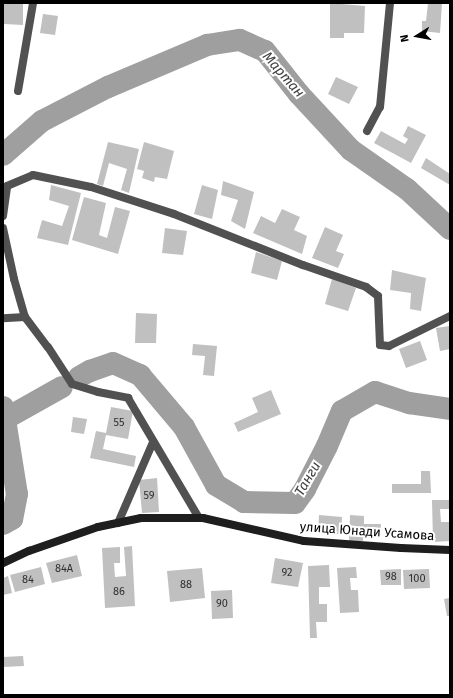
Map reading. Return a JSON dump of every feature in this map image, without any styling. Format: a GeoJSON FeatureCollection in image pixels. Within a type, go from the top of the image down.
{"type":"FeatureCollection","features":[{"type":"Feature","properties":{"kind":"street"},"geometry":{"type":"LineString","coordinates":[[18,91],[33,3]]}},
{"type":"Feature","properties":{"kind":"street"},"geometry":{"type":"LineString","coordinates":[[367,131],[380,107],[390,3]]}},
{"type":"Feature","properties":{"kind":"street"},"geometry":{"type":"LineString","coordinates":[[3,216],[7,186],[33,175],[91,187],[174,214],[302,265],[366,287],[378,296],[380,345],[389,346],[450,316]]}},
{"type":"Feature","properties":{"kind":"street"},"geometry":{"type":"LineString","coordinates":[[3,228],[14,279],[25,317],[72,384],[98,392],[128,398],[152,442],[199,518]]}},
{"type":"Feature","properties":{"kind":"street"},"geometry":{"type":"LineString","coordinates":[[3,318],[25,317]]}},
{"type":"Feature","properties":{"kind":"street"},"geometry":{"type":"LineString","coordinates":[[118,523],[152,442]]}},
{"type":"Feature","properties":{"kind":"street","name":"улица Юнади Усамова"},"geometry":{"type":"LineString","coordinates":[[3,563],[29,551],[98,528],[141,518],[199,518],[304,541],[450,550]]}},
{"type":"Feature","properties":{"kind":"building"},"geometry":{"type":"Polygon","coordinates":[[[3,3],[23,3],[23,25],[4,24],[3,3]]]}},
{"type":"Feature","properties":{"kind":"building"},"geometry":{"type":"Polygon","coordinates":[[[330,3],[365,6],[364,33],[344,33],[344,38],[330,38],[330,3]]]}},
{"type":"Feature","properties":{"kind":"building"},"geometry":{"type":"Polygon","coordinates":[[[428,3],[442,3],[440,33],[422,31],[422,21],[426,21],[428,3]]]}},
{"type":"Feature","properties":{"kind":"building"},"geometry":{"type":"Polygon","coordinates":[[[43,14],[58,16],[55,35],[40,33],[43,14]]]}},
{"type":"Feature","properties":{"kind":"building"},"geometry":{"type":"Polygon","coordinates":[[[336,77],[358,87],[349,104],[328,94],[336,77]]]}},
{"type":"Feature","properties":{"kind":"building"},"geometry":{"type":"Polygon","coordinates":[[[408,126],[426,135],[411,163],[374,143],[381,131],[405,144],[408,139],[403,136],[408,126]]]}},
{"type":"Feature","properties":{"kind":"building"},"geometry":{"type":"Polygon","coordinates":[[[108,142],[139,149],[129,193],[121,190],[127,169],[109,163],[103,186],[97,184],[108,142]]]}},
{"type":"Feature","properties":{"kind":"building"},"geometry":{"type":"Polygon","coordinates":[[[144,142],[174,151],[167,179],[155,177],[154,182],[142,178],[144,171],[137,169],[144,142]]]}},
{"type":"Feature","properties":{"kind":"building"},"geometry":{"type":"Polygon","coordinates":[[[426,158],[450,174],[450,185],[421,168],[426,158]]]}},
{"type":"Feature","properties":{"kind":"building"},"geometry":{"type":"Polygon","coordinates":[[[223,181],[254,192],[245,229],[231,221],[238,200],[221,195],[223,181]]]}},
{"type":"Feature","properties":{"kind":"building"},"geometry":{"type":"Polygon","coordinates":[[[51,185],[81,193],[68,245],[37,238],[42,220],[62,226],[69,206],[49,200],[51,185]]]}},
{"type":"Feature","properties":{"kind":"building"},"geometry":{"type":"Polygon","coordinates":[[[202,185],[218,190],[212,219],[194,214],[202,185]]]}},
{"type":"Feature","properties":{"kind":"building"},"geometry":{"type":"Polygon","coordinates":[[[84,197],[106,203],[99,235],[107,238],[115,207],[130,211],[118,254],[72,240],[84,197]]]}},
{"type":"Feature","properties":{"kind":"building"},"geometry":{"type":"Polygon","coordinates":[[[282,209],[300,217],[294,230],[307,236],[302,254],[253,233],[261,216],[275,223],[282,209]]]}},
{"type":"Feature","properties":{"kind":"building"},"geometry":{"type":"Polygon","coordinates":[[[325,227],[343,235],[336,251],[344,254],[338,268],[312,258],[325,227]]]}},
{"type":"Feature","properties":{"kind":"building"},"geometry":{"type":"Polygon","coordinates":[[[165,228],[187,231],[183,255],[162,253],[165,228]]]}},
{"type":"Feature","properties":{"kind":"building"},"geometry":{"type":"Polygon","coordinates":[[[256,252],[282,261],[277,280],[251,273],[256,252]]]}},
{"type":"Feature","properties":{"kind":"building"},"geometry":{"type":"Polygon","coordinates":[[[392,270],[426,278],[421,311],[410,309],[411,293],[390,290],[392,270]]]}},
{"type":"Feature","properties":{"kind":"building"},"geometry":{"type":"Polygon","coordinates":[[[332,279],[356,288],[348,311],[325,304],[332,279]]]}},
{"type":"Feature","properties":{"kind":"building"},"geometry":{"type":"Polygon","coordinates":[[[136,313],[157,314],[156,343],[135,343],[136,313]]]}},
{"type":"Feature","properties":{"kind":"building"},"geometry":{"type":"Polygon","coordinates":[[[450,326],[450,349],[440,351],[436,328],[450,326]]]}},
{"type":"Feature","properties":{"kind":"building"},"geometry":{"type":"Polygon","coordinates":[[[420,341],[427,360],[406,368],[399,349],[420,341]]]}},
{"type":"Feature","properties":{"kind":"building"},"geometry":{"type":"Polygon","coordinates":[[[193,344],[217,346],[214,376],[203,375],[205,356],[192,355],[193,344]]]}},
{"type":"Feature","properties":{"kind":"building"},"geometry":{"type":"Polygon","coordinates":[[[271,390],[281,414],[238,432],[234,423],[258,412],[252,398],[271,390]]]}},
{"type":"Feature","properties":{"kind":"building"},"geometry":{"type":"Polygon","coordinates":[[[111,407],[133,411],[128,439],[106,435],[103,449],[136,456],[134,467],[90,458],[96,431],[106,433],[111,407]]]}},
{"type":"Feature","properties":{"kind":"building"},"geometry":{"type":"Polygon","coordinates":[[[73,417],[87,419],[84,434],[71,432],[73,417]]]}},
{"type":"Feature","properties":{"kind":"building"},"geometry":{"type":"Polygon","coordinates":[[[421,471],[430,471],[431,493],[392,493],[392,484],[421,484],[421,471]]]}},
{"type":"Feature","properties":{"kind":"building"},"geometry":{"type":"Polygon","coordinates":[[[157,478],[159,512],[142,513],[139,480],[157,478]]]}},
{"type":"Feature","properties":{"kind":"building"},"geometry":{"type":"Polygon","coordinates":[[[432,500],[450,500],[450,509],[440,509],[441,522],[450,522],[450,541],[433,542],[432,500]]]}},
{"type":"Feature","properties":{"kind":"building"},"geometry":{"type":"Polygon","coordinates":[[[319,515],[342,517],[341,534],[318,533],[319,515]]]}},
{"type":"Feature","properties":{"kind":"building"},"geometry":{"type":"Polygon","coordinates":[[[350,515],[364,516],[364,524],[381,524],[380,538],[363,538],[363,541],[349,541],[350,515]]]}},
{"type":"Feature","properties":{"kind":"building"},"geometry":{"type":"Polygon","coordinates":[[[132,546],[135,606],[105,608],[102,548],[120,547],[120,563],[114,563],[115,577],[126,576],[124,547],[132,546]]]}},
{"type":"Feature","properties":{"kind":"building"},"geometry":{"type":"Polygon","coordinates":[[[77,555],[82,576],[52,583],[46,563],[77,555]]]}},
{"type":"Feature","properties":{"kind":"building"},"geometry":{"type":"Polygon","coordinates":[[[275,558],[303,563],[298,587],[271,583],[275,558]]]}},
{"type":"Feature","properties":{"kind":"building"},"geometry":{"type":"Polygon","coordinates":[[[329,565],[330,587],[319,587],[319,604],[327,604],[327,622],[316,622],[317,638],[310,638],[308,566],[329,565]]]}},
{"type":"Feature","properties":{"kind":"building"},"geometry":{"type":"Polygon","coordinates":[[[41,567],[45,584],[15,592],[10,575],[41,567]]]}},
{"type":"Feature","properties":{"kind":"building"},"geometry":{"type":"Polygon","coordinates":[[[356,567],[357,578],[350,578],[351,590],[358,590],[359,612],[340,613],[337,568],[356,567]]]}},
{"type":"Feature","properties":{"kind":"building"},"geometry":{"type":"Polygon","coordinates":[[[202,568],[205,598],[170,602],[167,571],[202,568]]]}},
{"type":"Feature","properties":{"kind":"building"},"geometry":{"type":"Polygon","coordinates":[[[401,569],[401,585],[381,585],[380,570],[401,569]]]}},
{"type":"Feature","properties":{"kind":"building"},"geometry":{"type":"Polygon","coordinates":[[[429,569],[430,588],[404,589],[403,570],[429,569]]]}},
{"type":"Feature","properties":{"kind":"building"},"geometry":{"type":"Polygon","coordinates":[[[8,576],[12,593],[3,595],[3,578],[8,576]]]}},
{"type":"Feature","properties":{"kind":"building"},"geometry":{"type":"Polygon","coordinates":[[[232,590],[233,618],[212,619],[211,591],[232,590]]]}},
{"type":"Feature","properties":{"kind":"building"},"geometry":{"type":"Polygon","coordinates":[[[450,598],[450,616],[447,616],[444,599],[450,598]]]}},
{"type":"Feature","properties":{"kind":"building"},"geometry":{"type":"Polygon","coordinates":[[[23,656],[24,666],[3,667],[3,657],[23,656]]]}},
{"type":"Feature","properties":{"kind":"waterway","name":"Мартан"},"geometry":{"type":"LineString","coordinates":[[3,155],[42,121],[108,87],[207,45],[240,40],[265,51],[299,94],[351,150],[407,189],[450,229]]}},
{"type":"Feature","properties":{"kind":"waterway","name":"Танги"},"geometry":{"type":"LineString","coordinates":[[79,377],[90,371],[113,363],[140,375],[184,427],[216,485],[244,502],[295,503],[305,489],[327,446],[342,411],[375,392],[409,403],[450,409]]}},
{"type":"Feature","properties":{"kind":"waterway","name":"Танги"},"geometry":{"type":"LineString","coordinates":[[5,419],[62,387]]}},
{"type":"Feature","properties":{"kind":"waterway","name":"Мартан"},"geometry":{"type":"LineString","coordinates":[[3,407],[17,494],[12,519],[3,524]]}}]}
